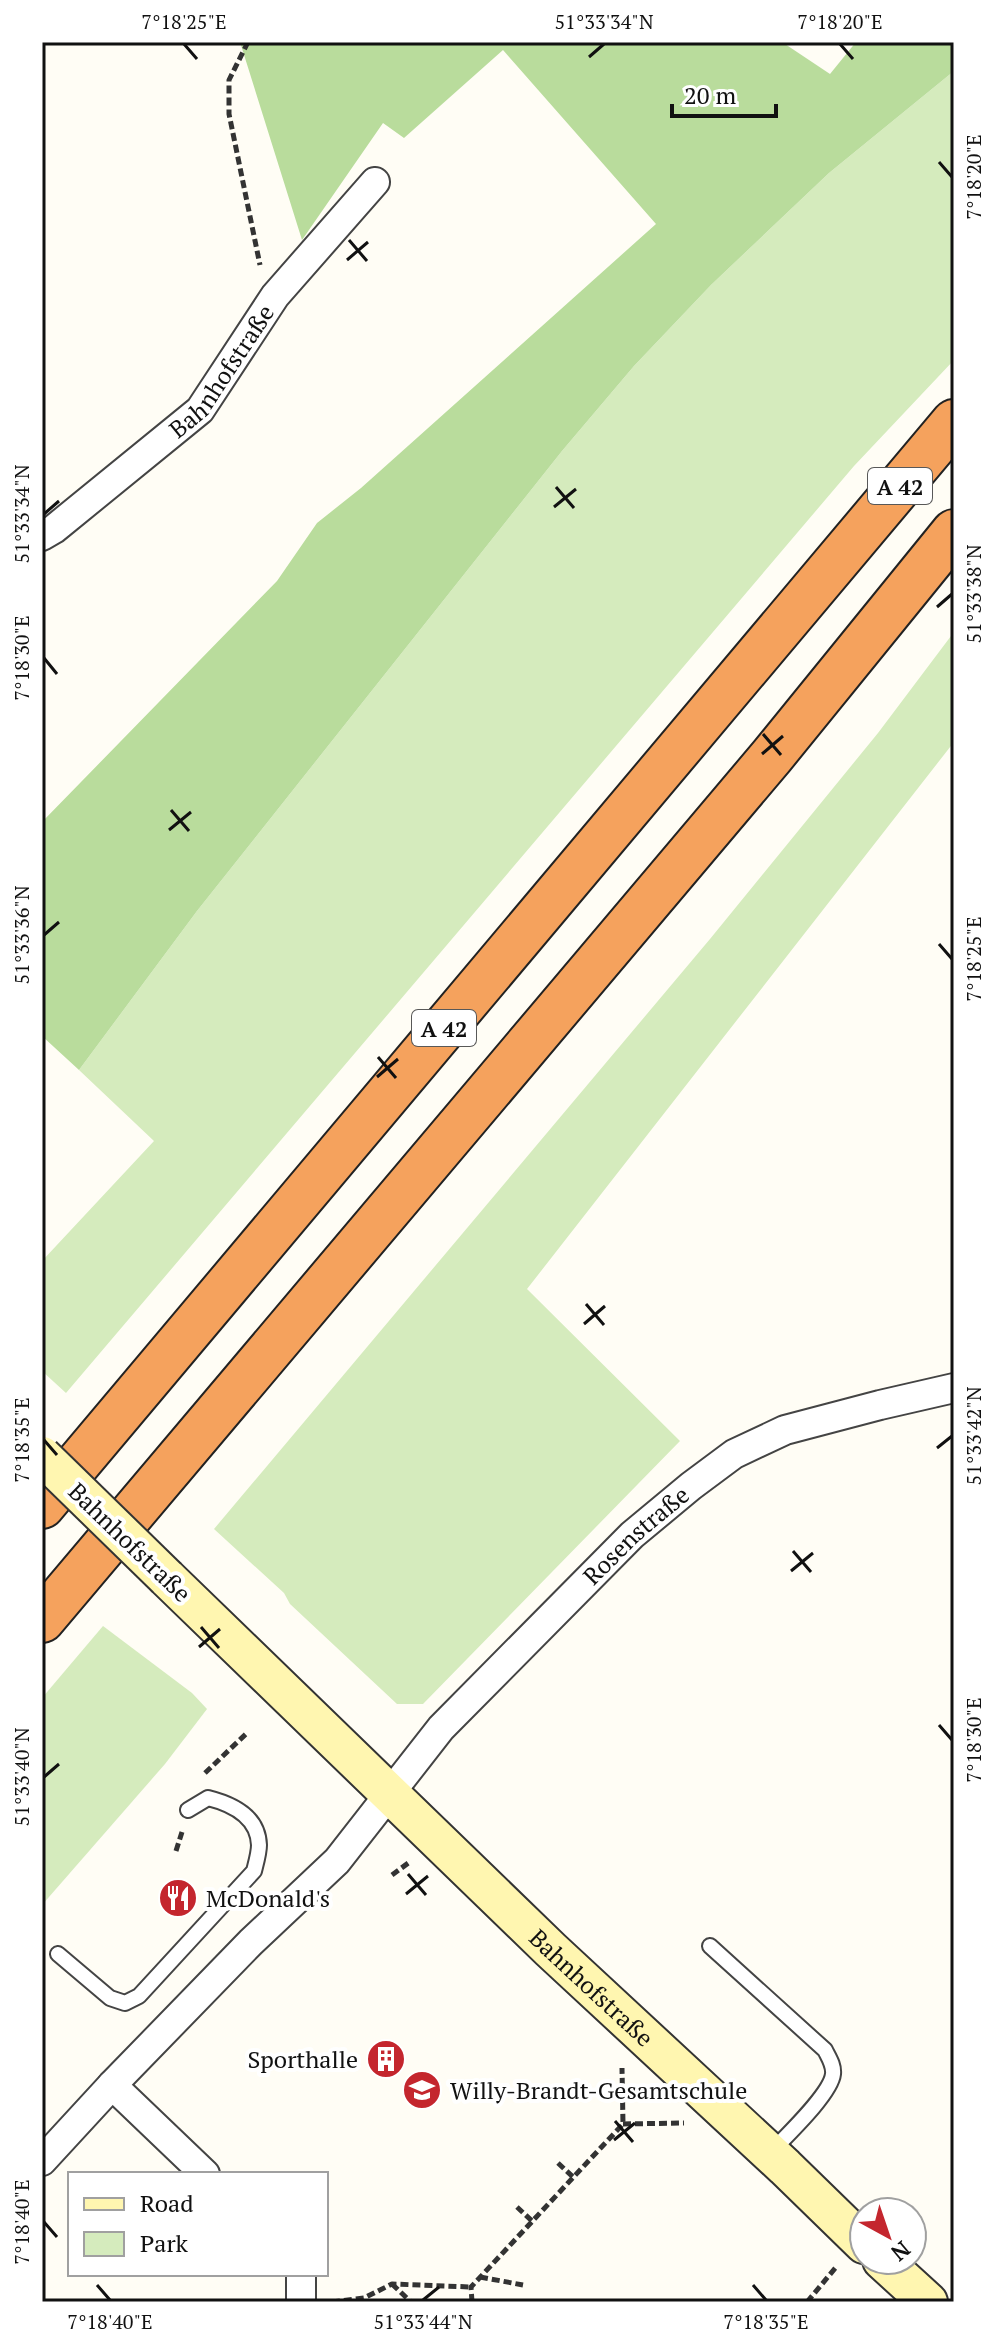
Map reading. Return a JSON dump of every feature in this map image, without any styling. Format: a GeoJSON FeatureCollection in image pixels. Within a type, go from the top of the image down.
{"type":"FeatureCollection","features":[{"type":"Feature","properties":{"kind":"highway","name":"A 42"},"geometry":{"type":"LineString","coordinates":[[42,1506],[954,422]]}},
{"type":"Feature","properties":{"kind":"highway","name":"A 42"},"geometry":{"type":"LineString","coordinates":[[43,1619],[772,756],[954,532]]}},
{"type":"Feature","properties":{"kind":"main road","name":"Bahnhofstraße"},"geometry":{"type":"LineString","coordinates":[[42,1456],[603,1999],[770,2153],[848,2219]]}},
{"type":"Feature","properties":{"kind":"main road","name":"Bahnhofstraße"},"geometry":{"type":"LineString","coordinates":[[904,2276],[928,2302]]}},
{"type":"Feature","properties":{"kind":"street","name":"Bahnhofstraße"},"geometry":{"type":"LineString","coordinates":[[42,536],[200,410],[275,296],[375,182]]}},
{"type":"Feature","properties":{"kind":"street","name":"Rosenstraße"},"geometry":{"type":"LineString","coordinates":[[389,1795],[441,1728],[576,1590],[632,1535],[734,1454],[785,1430],[954,1388]]}},
{"type":"Feature","properties":{"kind":"street"},"geometry":{"type":"LineString","coordinates":[[42,2161],[251,1942],[337,1861],[389,1795]]}},
{"type":"Feature","properties":{"kind":"street"},"geometry":{"type":"LineString","coordinates":[[112,2085],[203,2172]]}},
{"type":"Feature","properties":{"kind":"street"},"geometry":{"type":"LineString","coordinates":[[301,2276],[301,2302]]}},
{"type":"Feature","properties":{"kind":"lane"},"geometry":{"type":"LineString","coordinates":[[58,1954],[110,1998],[125,2003],[139,1996],[254,1871],[259,1844],[251,1821],[232,1804],[208,1798],[188,1810]]}},
{"type":"Feature","properties":{"kind":"lane"},"geometry":{"type":"LineString","coordinates":[[710,1946],[825,2050],[832,2062],[830,2084],[770,2153]]}},
{"type":"Feature","properties":{"kind":"path"},"geometry":{"type":"LineString","coordinates":[[248,42],[229,80],[229,114],[261,269],[275,296]]}},
{"type":"Feature","properties":{"kind":"path"},"geometry":{"type":"LineString","coordinates":[[472,2302],[471,2287],[623,2124],[622,2068]]}},
{"type":"Feature","properties":{"kind":"path"},"geometry":{"type":"LineString","coordinates":[[623,2124],[684,2123]]}},
{"type":"Feature","properties":{"kind":"path"},"geometry":{"type":"LineString","coordinates":[[558,2163],[573,2177]]}},
{"type":"Feature","properties":{"kind":"path"},"geometry":{"type":"LineString","coordinates":[[517,2207],[532,2221]]}},
{"type":"Feature","properties":{"kind":"path"},"geometry":{"type":"LineString","coordinates":[[807,2302],[848,2262]]}},
{"type":"Feature","properties":{"kind":"path"},"geometry":{"type":"LineString","coordinates":[[480,2277],[523,2285]]}},
{"type":"Feature","properties":{"kind":"path"},"geometry":{"type":"LineString","coordinates":[[330,2302],[364,2298],[392,2284],[471,2287]]}},
{"type":"Feature","properties":{"kind":"path"},"geometry":{"type":"LineString","coordinates":[[392,2284],[411,2302]]}},
{"type":"Feature","properties":{"kind":"green space"},"geometry":{"type":"Polygon","coordinates":[[[240,42],[782,42],[830,74],[856,42],[954,42],[954,71],[829,173],[711,285],[634,366],[562,451],[197,911],[79,1070],[42,1036],[42,822],[277,581],[317,523],[361,488],[656,224],[503,50],[404,138],[383,123],[302,240],[240,42]]]}},
{"type":"Feature","properties":{"kind":"green space"},"geometry":{"type":"Polygon","coordinates":[[[954,71],[954,360],[854,466],[66,1393],[42,1371],[42,1261],[154,1141],[79,1070],[197,911],[562,451],[634,366],[711,285],[829,173],[954,71]]]}},
{"type":"Feature","properties":{"kind":"green space"},"geometry":{"type":"Polygon","coordinates":[[[954,632],[954,742],[527,1289],[680,1441],[423,1704],[397,1704],[214,1529],[710,939],[878,733],[954,632]]]}},
{"type":"Feature","properties":{"kind":"green space"},"geometry":{"type":"Polygon","coordinates":[[[103,1626],[192,1693],[207,1709],[165,1764],[42,1905],[42,1698],[103,1626]]]}},
{"type":"Feature","properties":{"kind":"place","name":"McDonald's"},"geometry":{"type":"Point","coordinates":[178,1898]}},
{"type":"Feature","properties":{"kind":"place","name":"Sporthalle"},"geometry":{"type":"Point","coordinates":[386,2059]}},
{"type":"Feature","properties":{"kind":"place","name":"Willy-Brandt-Gesamtschule"},"geometry":{"type":"Point","coordinates":[422,2090]}}]}
